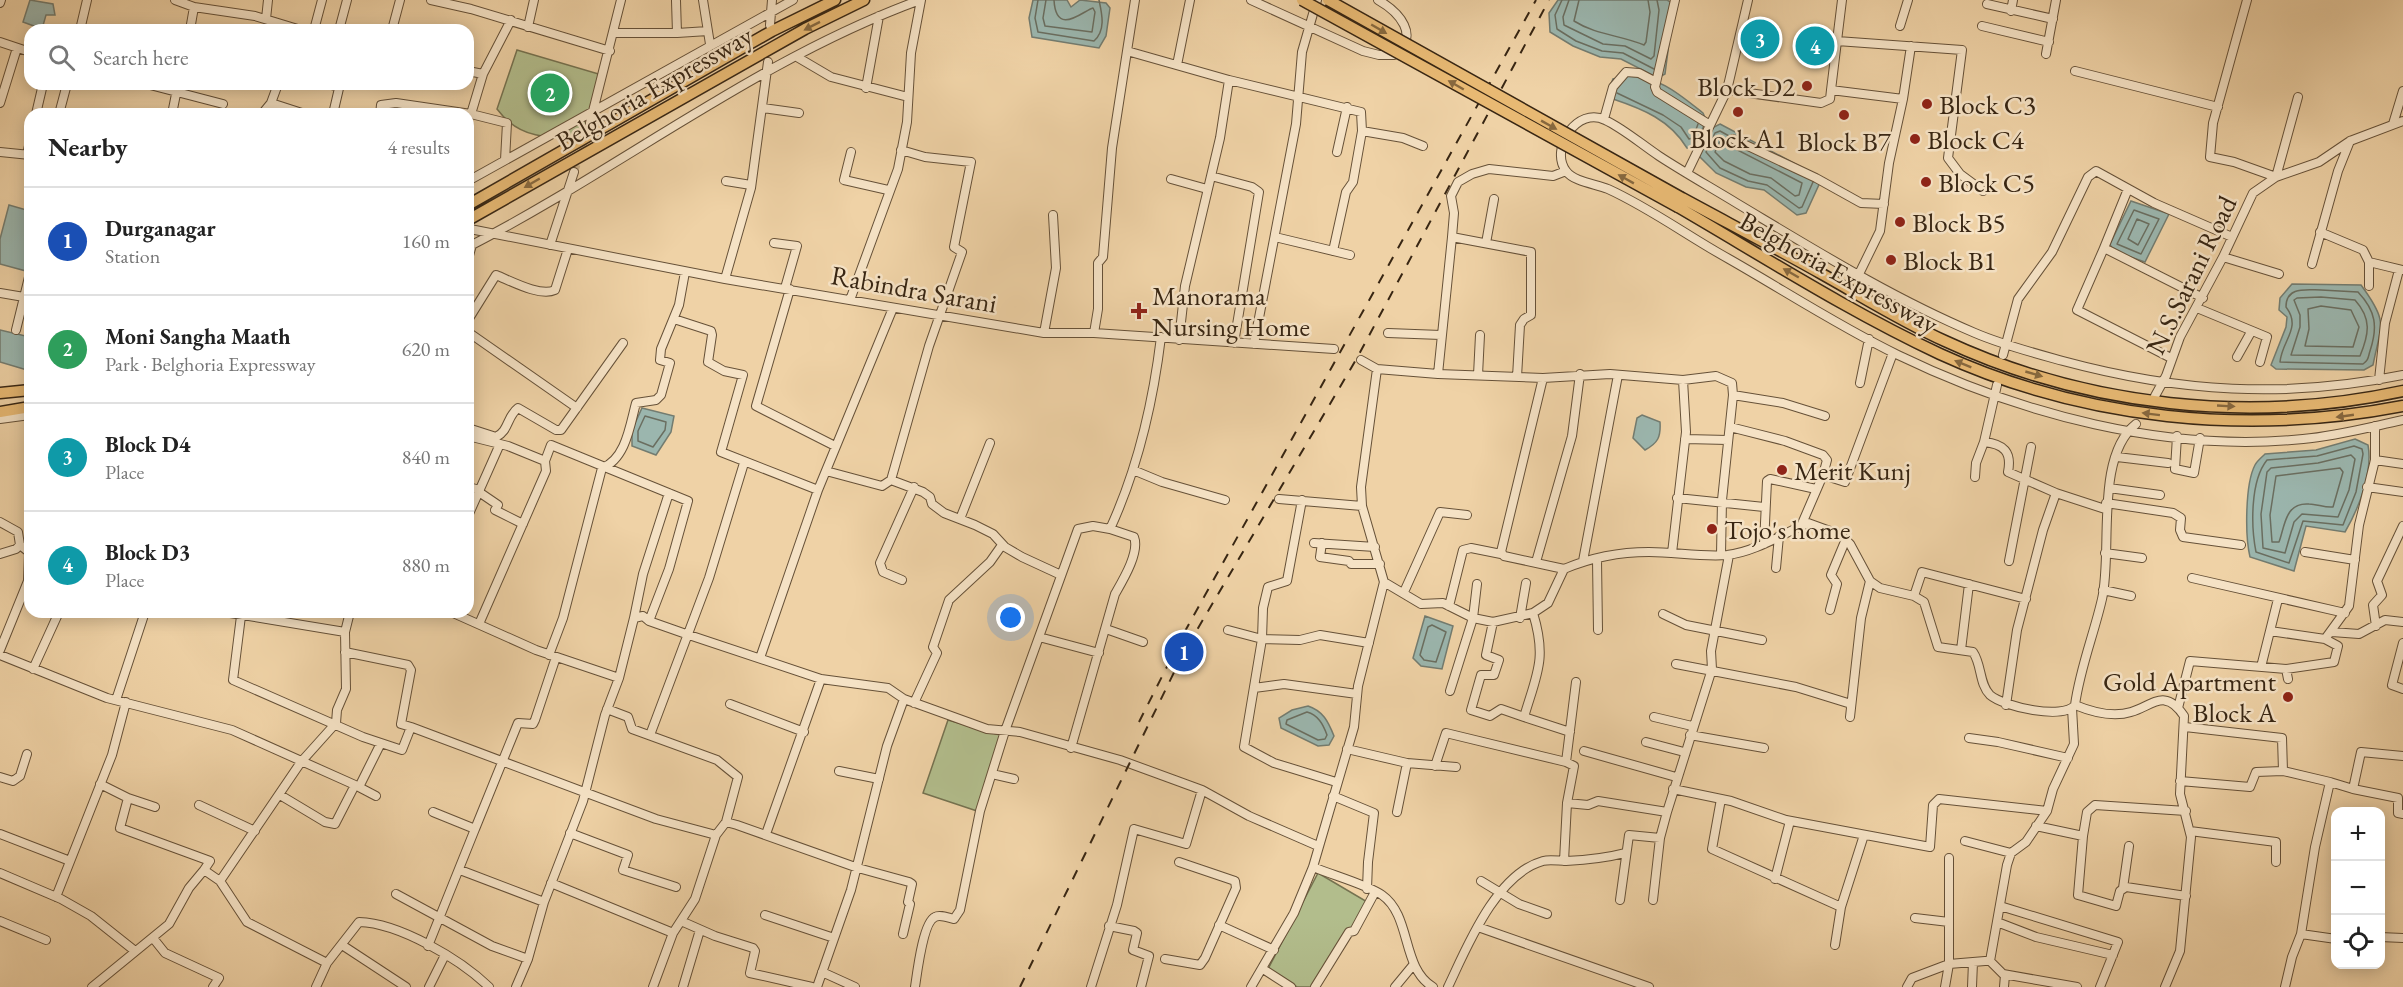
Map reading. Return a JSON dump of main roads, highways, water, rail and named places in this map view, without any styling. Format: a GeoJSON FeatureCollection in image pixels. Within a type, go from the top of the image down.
{"type":"FeatureCollection","features":[{"type":"Feature","properties":{"kind":"highway","name":"Belghoria Expressway"},"geometry":{"type":"LineString","coordinates":[[474,202],[772,31],[835,0]]}},
{"type":"Feature","properties":{"kind":"highway","name":"Belghoria Expressway"},"geometry":{"type":"LineString","coordinates":[[474,222],[755,57],[864,0]]}},
{"type":"Feature","properties":{"kind":"highway","name":"Belghoria Expressway"},"geometry":{"type":"LineString","coordinates":[[1302,0],[1946,342],[2028,373],[2083,388],[2138,399],[2273,408],[2335,403],[2403,391]]}},
{"type":"Feature","properties":{"kind":"highway","name":"Belghoria Expressway"},"geometry":{"type":"LineString","coordinates":[[1328,0],[1680,202],[1862,313],[1939,353],[2000,378],[2068,399],[2149,414],[2283,422],[2403,406]]}},
{"type":"Feature","properties":{"kind":"highway"},"geometry":{"type":"LineString","coordinates":[[0,393],[24,391]]}},
{"type":"Feature","properties":{"kind":"highway"},"geometry":{"type":"LineString","coordinates":[[0,412],[24,408]]}},
{"type":"Feature","properties":{"kind":"water"},"geometry":{"type":"Polygon","coordinates":[[[30,0],[53,4],[55,15],[46,15],[43,24],[23,22],[30,0]]]}},
{"type":"Feature","properties":{"kind":"water"},"geometry":{"type":"Polygon","coordinates":[[[1033,0],[1067,0],[1071,7],[1080,0],[1106,3],[1110,8],[1106,36],[1099,48],[1032,37],[1029,18],[1033,0]]]}},
{"type":"Feature","properties":{"kind":"water"},"geometry":{"type":"Polygon","coordinates":[[[1558,0],[1667,0],[1674,4],[1665,74],[1658,78],[1621,59],[1600,57],[1573,46],[1550,32],[1549,13],[1558,0]]]}},
{"type":"Feature","properties":{"kind":"water"},"geometry":{"type":"Polygon","coordinates":[[[1626,76],[1658,82],[1703,113],[1706,120],[1695,148],[1687,148],[1672,130],[1655,117],[1613,99],[1609,89],[1613,79],[1626,76]]]}},
{"type":"Feature","properties":{"kind":"water"},"geometry":{"type":"Polygon","coordinates":[[[1720,124],[1822,178],[1806,213],[1797,215],[1764,190],[1746,187],[1716,173],[1698,155],[1710,129],[1720,124]]]}},
{"type":"Feature","properties":{"kind":"water"},"geometry":{"type":"Polygon","coordinates":[[[2131,201],[2169,214],[2145,262],[2113,251],[2110,244],[2131,201]]]}},
{"type":"Feature","properties":{"kind":"water"},"geometry":{"type":"Polygon","coordinates":[[[9,205],[24,209],[24,270],[0,264],[0,239],[9,205]]]}},
{"type":"Feature","properties":{"kind":"water"},"geometry":{"type":"Polygon","coordinates":[[[2292,284],[2361,285],[2379,316],[2380,332],[2373,365],[2364,370],[2276,369],[2271,365],[2286,327],[2287,317],[2279,310],[2280,298],[2292,284]]]}},
{"type":"Feature","properties":{"kind":"water"},"geometry":{"type":"Polygon","coordinates":[[[0,330],[24,336],[24,369],[0,362],[0,330]]]}},
{"type":"Feature","properties":{"kind":"water"},"geometry":{"type":"Polygon","coordinates":[[[642,408],[674,416],[671,432],[656,455],[632,446],[632,430],[642,408]]]}},
{"type":"Feature","properties":{"kind":"water"},"geometry":{"type":"Polygon","coordinates":[[[1642,415],[1660,422],[1658,439],[1645,450],[1633,438],[1637,418],[1642,415]]]}},
{"type":"Feature","properties":{"kind":"water"},"geometry":{"type":"Polygon","coordinates":[[[2355,439],[2368,445],[2367,478],[2360,501],[2345,532],[2306,526],[2294,571],[2250,557],[2247,524],[2249,484],[2258,461],[2265,454],[2316,450],[2355,439]]]}},
{"type":"Feature","properties":{"kind":"water"},"geometry":{"type":"Polygon","coordinates":[[[1425,616],[1453,626],[1442,669],[1421,666],[1413,658],[1425,616]]]}},
{"type":"Feature","properties":{"kind":"water"},"geometry":{"type":"Polygon","coordinates":[[[1308,706],[1321,714],[1330,726],[1334,736],[1329,745],[1318,746],[1281,728],[1279,718],[1292,710],[1308,706]]]}},
{"type":"Feature","properties":{"kind":"tunnel"},"geometry":{"type":"LineString","coordinates":[[574,172],[590,123]]}},
{"type":"Feature","properties":{"kind":"railway"},"geometry":{"type":"LineString","coordinates":[[1139,722],[1184,633],[1536,0]]}},
{"type":"Feature","properties":{"kind":"railway"},"geometry":{"type":"LineString","coordinates":[[1020,987],[1184,652],[1357,358],[1549,0]]}},
{"type":"Feature","properties":{"kind":"place","name":"Block D4"},"geometry":{"type":"Point","coordinates":[1760,39]}},
{"type":"Feature","properties":{"kind":"place","name":"Block D3"},"geometry":{"type":"Point","coordinates":[1815,46]}},
{"type":"Feature","properties":{"kind":"place","name":"Block D2"},"geometry":{"type":"Point","coordinates":[1807,86]}},
{"type":"Feature","properties":{"kind":"place","name":"Moni Sangha Maath"},"geometry":{"type":"Point","coordinates":[550,93]}},
{"type":"Feature","properties":{"kind":"place","name":"Block C3"},"geometry":{"type":"Point","coordinates":[1927,104]}},
{"type":"Feature","properties":{"kind":"place","name":"Block A1"},"geometry":{"type":"Point","coordinates":[1738,112]}},
{"type":"Feature","properties":{"kind":"place","name":"Block B7"},"geometry":{"type":"Point","coordinates":[1844,115]}},
{"type":"Feature","properties":{"kind":"place","name":"Block C4"},"geometry":{"type":"Point","coordinates":[1915,139]}},
{"type":"Feature","properties":{"kind":"place","name":"Block C5"},"geometry":{"type":"Point","coordinates":[1926,182]}},
{"type":"Feature","properties":{"kind":"place","name":"Block B5"},"geometry":{"type":"Point","coordinates":[1900,222]}},
{"type":"Feature","properties":{"kind":"place","name":"Block B1"},"geometry":{"type":"Point","coordinates":[1891,260]}},
{"type":"Feature","properties":{"kind":"place","name":"Manorama Nursing Home"},"geometry":{"type":"Point","coordinates":[1139,311]}},
{"type":"Feature","properties":{"kind":"place","name":"Merit Kunj"},"geometry":{"type":"Point","coordinates":[1782,470]}},
{"type":"Feature","properties":{"kind":"place","name":"Tojo's home"},"geometry":{"type":"Point","coordinates":[1712,529]}},
{"type":"Feature","properties":{"kind":"place","name":"Durganagar"},"geometry":{"type":"Point","coordinates":[1184,652]}},
{"type":"Feature","properties":{"kind":"place","name":"Gold Apartment Block A"},"geometry":{"type":"Point","coordinates":[2288,697]}}]}
